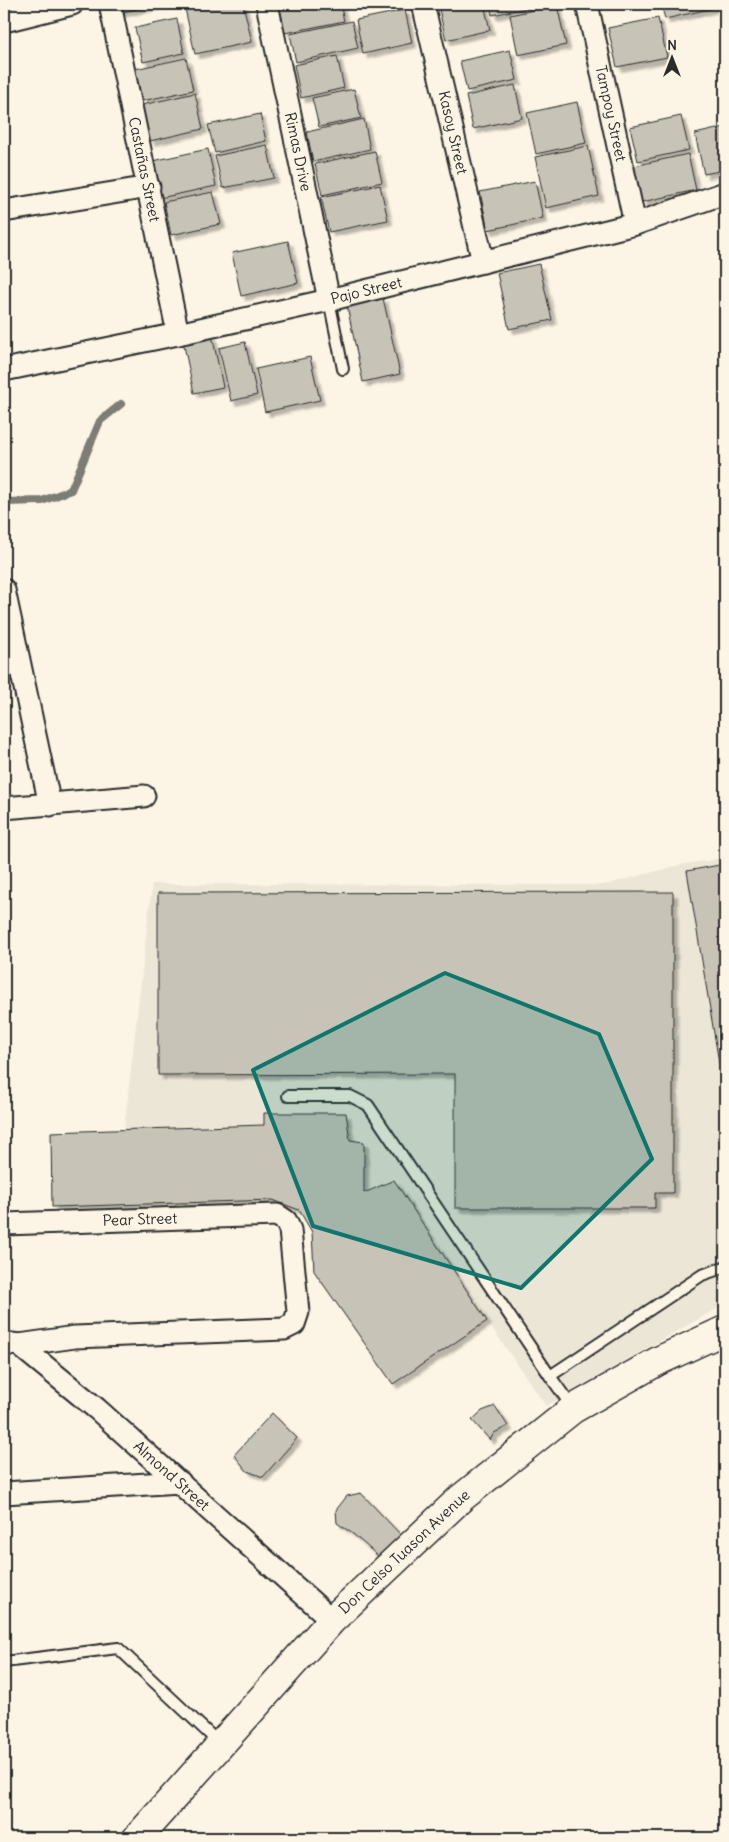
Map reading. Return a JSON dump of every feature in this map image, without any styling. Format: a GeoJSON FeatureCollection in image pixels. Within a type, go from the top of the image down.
{"type":"FeatureCollection","features":[{"type":"Feature","properties":{"kind":"street"},"geometry":{"type":"LineString","coordinates":[[4,21],[72,4]]}},
{"type":"Feature","properties":{"kind":"street","name":"Castañas Street"},"geometry":{"type":"LineString","coordinates":[[110,4],[178,334]]}},
{"type":"Feature","properties":{"kind":"street","name":"Rimas Drive"},"geometry":{"type":"LineString","coordinates":[[267,4],[329,300]]}},
{"type":"Feature","properties":{"kind":"street","name":"Kasoy Street"},"geometry":{"type":"LineString","coordinates":[[423,4],[483,262]]}},
{"type":"Feature","properties":{"kind":"street","name":"Tampoy Street"},"geometry":{"type":"LineString","coordinates":[[587,4],[635,224]]}},
{"type":"Feature","properties":{"kind":"street"},"geometry":{"type":"LineString","coordinates":[[4,211],[149,187]]}},
{"type":"Feature","properties":{"kind":"street","name":"Pajo Street"},"geometry":{"type":"LineString","coordinates":[[4,370],[329,300],[635,224],[725,193]]}},
{"type":"Feature","properties":{"kind":"street"},"geometry":{"type":"LineString","coordinates":[[4,590],[50,805]]}},
{"type":"Feature","properties":{"kind":"street"},"geometry":{"type":"LineString","coordinates":[[4,808],[144,796]]}},
{"type":"Feature","properties":{"kind":"street","name":"Pear Street"},"geometry":{"type":"LineString","coordinates":[[4,1224],[278,1214],[286,1221],[290,1230],[298,1312],[294,1324],[284,1329],[75,1337],[11,1344]]}},
{"type":"Feature","properties":{"kind":"street","name":"Don Celso Tuason Avenue"},"geometry":{"type":"LineString","coordinates":[[137,1838],[332,1620],[460,1499],[574,1409],[658,1361],[725,1330]]}},
{"type":"Feature","properties":{"kind":"street","name":"Almond Street"},"geometry":{"type":"LineString","coordinates":[[11,1344],[97,1409],[332,1620]]}},
{"type":"Feature","properties":{"kind":"street"},"geometry":{"type":"LineString","coordinates":[[4,1493],[180,1482]]}},
{"type":"Feature","properties":{"kind":"lane"},"geometry":{"type":"LineString","coordinates":[[329,300],[342,369]]}},
{"type":"Feature","properties":{"kind":"lane"},"geometry":{"type":"LineString","coordinates":[[288,1096],[350,1096],[368,1105],[574,1409]]}},
{"type":"Feature","properties":{"kind":"lane"},"geometry":{"type":"LineString","coordinates":[[550,1376],[702,1275],[725,1267]]}},
{"type":"Feature","properties":{"kind":"lane"},"geometry":{"type":"LineString","coordinates":[[4,1662],[118,1648],[220,1744]]}},
{"type":"Feature","properties":{"kind":"highlighted area"},"geometry":{"type":"Polygon","coordinates":[[[445,973],[599,1034],[652,1159],[521,1288],[313,1226],[253,1070],[445,973]]]}},
{"type":"Feature","properties":{"kind":"shaded area"},"geometry":{"type":"Polygon","coordinates":[[[725,858],[725,1304],[546,1406],[487,1321],[393,1384],[299,1210],[273,1200],[52,1207],[51,1133],[124,1130],[152,884],[604,885],[679,865],[725,858]]]}},
{"type":"Feature","properties":{"kind":"building"},"geometry":{"type":"Polygon","coordinates":[[[116,4],[160,4],[118,13],[116,4]]]}},
{"type":"Feature","properties":{"kind":"building"},"geometry":{"type":"Polygon","coordinates":[[[184,4],[243,4],[252,42],[195,54],[184,4]]]}},
{"type":"Feature","properties":{"kind":"building"},"geometry":{"type":"Polygon","coordinates":[[[279,4],[340,4],[344,21],[285,33],[279,4]]]}},
{"type":"Feature","properties":{"kind":"building"},"geometry":{"type":"Polygon","coordinates":[[[484,4],[490,30],[446,40],[438,5],[484,4]]]}},
{"type":"Feature","properties":{"kind":"building"},"geometry":{"type":"Polygon","coordinates":[[[490,4],[547,4],[492,15],[490,4]]]}},
{"type":"Feature","properties":{"kind":"building"},"geometry":{"type":"Polygon","coordinates":[[[661,4],[713,4],[714,8],[665,19],[661,4]]]}},
{"type":"Feature","properties":{"kind":"building"},"geometry":{"type":"Polygon","coordinates":[[[557,5],[566,45],[518,55],[510,15],[557,5]]]}},
{"type":"Feature","properties":{"kind":"building"},"geometry":{"type":"Polygon","coordinates":[[[405,10],[412,43],[363,54],[356,20],[405,10]]]}},
{"type":"Feature","properties":{"kind":"building"},"geometry":{"type":"Polygon","coordinates":[[[658,18],[667,57],[617,67],[608,28],[658,18]]]}},
{"type":"Feature","properties":{"kind":"building"},"geometry":{"type":"Polygon","coordinates":[[[177,19],[184,53],[143,62],[135,28],[177,19]]]}},
{"type":"Feature","properties":{"kind":"building"},"geometry":{"type":"Polygon","coordinates":[[[352,21],[358,48],[296,62],[290,34],[352,21]]]}},
{"type":"Feature","properties":{"kind":"building"},"geometry":{"type":"Polygon","coordinates":[[[510,50],[517,80],[467,91],[460,61],[510,50]]]}},
{"type":"Feature","properties":{"kind":"building"},"geometry":{"type":"Polygon","coordinates":[[[337,56],[344,88],[301,98],[294,65],[337,56]]]}},
{"type":"Feature","properties":{"kind":"building"},"geometry":{"type":"Polygon","coordinates":[[[186,58],[193,90],[142,101],[135,69],[186,58]]]}},
{"type":"Feature","properties":{"kind":"building"},"geometry":{"type":"Polygon","coordinates":[[[515,85],[522,118],[473,129],[466,96],[515,85]]]}},
{"type":"Feature","properties":{"kind":"building"},"geometry":{"type":"Polygon","coordinates":[[[354,89],[361,118],[319,127],[312,98],[354,89]]]}},
{"type":"Feature","properties":{"kind":"building"},"geometry":{"type":"Polygon","coordinates":[[[195,93],[203,129],[150,141],[142,105],[195,93]]]}},
{"type":"Feature","properties":{"kind":"building"},"geometry":{"type":"Polygon","coordinates":[[[577,102],[586,143],[536,154],[527,113],[577,102]]]}},
{"type":"Feature","properties":{"kind":"building"},"geometry":{"type":"Polygon","coordinates":[[[260,114],[266,141],[215,153],[208,125],[260,114]]]}},
{"type":"Feature","properties":{"kind":"building"},"geometry":{"type":"Polygon","coordinates":[[[681,116],[689,150],[638,161],[630,127],[681,116]]]}},
{"type":"Feature","properties":{"kind":"building"},"geometry":{"type":"Polygon","coordinates":[[[364,119],[370,149],[313,162],[307,132],[364,119]]]}},
{"type":"Feature","properties":{"kind":"building"},"geometry":{"type":"Polygon","coordinates":[[[725,127],[725,170],[704,174],[695,134],[725,127]]]}},
{"type":"Feature","properties":{"kind":"building"},"geometry":{"type":"Polygon","coordinates":[[[267,145],[274,178],[223,188],[215,156],[267,145]]]}},
{"type":"Feature","properties":{"kind":"building"},"geometry":{"type":"Polygon","coordinates":[[[588,146],[599,196],[546,208],[535,157],[588,146]]]}},
{"type":"Feature","properties":{"kind":"building"},"geometry":{"type":"Polygon","coordinates":[[[208,149],[216,186],[160,198],[153,161],[208,149]]]}},
{"type":"Feature","properties":{"kind":"building"},"geometry":{"type":"Polygon","coordinates":[[[375,151],[382,182],[322,195],[315,164],[375,151]]]}},
{"type":"Feature","properties":{"kind":"building"},"geometry":{"type":"Polygon","coordinates":[[[688,154],[696,190],[642,202],[634,166],[688,154]]]}},
{"type":"Feature","properties":{"kind":"building"},"geometry":{"type":"Polygon","coordinates":[[[535,181],[543,218],[488,230],[480,192],[535,181]]]}},
{"type":"Feature","properties":{"kind":"building"},"geometry":{"type":"Polygon","coordinates":[[[380,185],[388,220],[329,232],[321,197],[380,185]]]}},
{"type":"Feature","properties":{"kind":"building"},"geometry":{"type":"Polygon","coordinates":[[[213,192],[221,224],[171,235],[164,202],[213,192]]]}},
{"type":"Feature","properties":{"kind":"building"},"geometry":{"type":"Polygon","coordinates":[[[288,241],[298,283],[241,296],[232,253],[288,241]]]}},
{"type":"Feature","properties":{"kind":"building"},"geometry":{"type":"Polygon","coordinates":[[[539,264],[552,320],[509,329],[497,273],[539,264]]]}},
{"type":"Feature","properties":{"kind":"building"},"geometry":{"type":"Polygon","coordinates":[[[383,298],[400,374],[363,382],[347,306],[383,298]]]}},
{"type":"Feature","properties":{"kind":"building"},"geometry":{"type":"Polygon","coordinates":[[[212,335],[223,387],[194,393],[183,341],[212,335]]]}},
{"type":"Feature","properties":{"kind":"building"},"geometry":{"type":"Polygon","coordinates":[[[245,342],[257,395],[231,401],[219,348],[245,342]]]}},
{"type":"Feature","properties":{"kind":"building"},"geometry":{"type":"Polygon","coordinates":[[[310,357],[320,400],[265,412],[256,369],[310,357]]]}},
{"type":"Feature","properties":{"kind":"building"},"geometry":{"type":"Polygon","coordinates":[[[725,864],[725,1099],[687,871],[725,864]]]}},
{"type":"Feature","properties":{"kind":"building"},"geometry":{"type":"Polygon","coordinates":[[[673,892],[673,1193],[655,1193],[655,1208],[455,1208],[455,1074],[158,1075],[158,893],[673,892]]]}},
{"type":"Feature","properties":{"kind":"building"},"geometry":{"type":"Polygon","coordinates":[[[264,1113],[346,1113],[350,1140],[364,1142],[364,1193],[394,1180],[487,1321],[393,1384],[314,1271],[312,1232],[299,1210],[273,1200],[52,1207],[51,1132],[264,1125],[264,1113]]]}},
{"type":"Feature","properties":{"kind":"building"},"geometry":{"type":"Polygon","coordinates":[[[495,1406],[508,1426],[494,1433],[490,1440],[472,1420],[482,1411],[495,1406]]]}},
{"type":"Feature","properties":{"kind":"building"},"geometry":{"type":"Polygon","coordinates":[[[272,1413],[297,1438],[263,1477],[247,1471],[234,1455],[272,1413]]]}},
{"type":"Feature","properties":{"kind":"building"},"geometry":{"type":"Polygon","coordinates":[[[361,1493],[402,1536],[378,1556],[337,1523],[336,1510],[347,1496],[361,1493]]]}},
{"type":"Feature","properties":{"kind":"waterway"},"geometry":{"type":"LineString","coordinates":[[4,502],[42,501],[71,490],[100,421],[121,404]]}}]}
